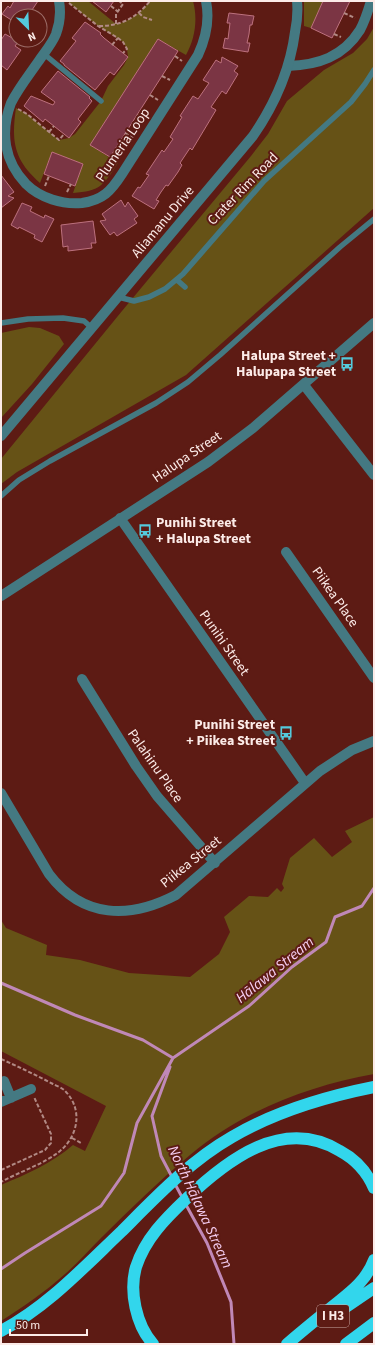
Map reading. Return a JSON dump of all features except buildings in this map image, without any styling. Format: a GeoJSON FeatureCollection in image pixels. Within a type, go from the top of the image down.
{"type":"FeatureCollection","features":[{"type":"Feature","properties":{"kind":"highway"},"geometry":{"type":"LineString","coordinates":[[1,1331],[28,1315],[65,1285],[187,1170],[231,1138],[272,1116],[297,1107],[326,1098],[374,1087]]}},
{"type":"Feature","properties":{"kind":"highway"},"geometry":{"type":"LineString","coordinates":[[153,1344],[144,1330],[137,1311],[134,1292],[136,1269],[143,1250],[149,1240],[167,1218],[212,1175],[246,1153],[265,1144],[279,1139],[295,1137],[309,1138],[322,1142],[345,1153],[363,1170],[374,1188]]}},
{"type":"Feature","properties":{"kind":"highway"},"geometry":{"type":"LineString","coordinates":[[287,1344],[353,1290],[366,1276],[374,1260]]}},
{"type":"Feature","properties":{"kind":"highway","name":"I H3"},"geometry":{"type":"LineString","coordinates":[[291,1344],[374,1288]]}},
{"type":"Feature","properties":{"kind":"highway","name":"I H3"},"geometry":{"type":"LineString","coordinates":[[349,1342],[374,1323]]}},
{"type":"Feature","properties":{"kind":"highway"},"geometry":{"type":"LineString","coordinates":[[349,1342],[374,1326]]}},
{"type":"Feature","properties":{"kind":"street","name":"Plumeria Loop"},"geometry":{"type":"LineString","coordinates":[[64,2],[56,35],[12,102],[5,123],[4,144],[8,158],[13,167],[20,178],[32,190],[55,200],[71,203],[95,200],[103,196],[116,184],[198,55],[204,42],[207,29],[208,16],[206,1]]}},
{"type":"Feature","properties":{"kind":"street","name":"Aliamanu Drive"},"geometry":{"type":"LineString","coordinates":[[1,436],[253,136],[277,95],[288,66],[293,48],[297,1]]}},
{"type":"Feature","properties":{"kind":"street"},"geometry":{"type":"LineString","coordinates":[[288,66],[316,63],[334,55],[341,50],[360,30],[371,1]]}},
{"type":"Feature","properties":{"kind":"street","name":"Halupa Street"},"geometry":{"type":"LineString","coordinates":[[1,596],[208,462],[253,428],[374,323]]}},
{"type":"Feature","properties":{"kind":"street"},"geometry":{"type":"LineString","coordinates":[[304,385],[373,473]]}},
{"type":"Feature","properties":{"kind":"street","name":"Punihi Street"},"geometry":{"type":"LineString","coordinates":[[120,518],[305,783]]}},
{"type":"Feature","properties":{"kind":"street","name":"Piikea Place"},"geometry":{"type":"LineString","coordinates":[[286,552],[374,678]]}},
{"type":"Feature","properties":{"kind":"street","name":"Palahinu Place"},"geometry":{"type":"LineString","coordinates":[[82,679],[136,766],[157,796],[214,863]]}},
{"type":"Feature","properties":{"kind":"street","name":"Piikea Street"},"geometry":{"type":"LineString","coordinates":[[1,793],[57,883],[74,897],[96,908],[119,911],[133,910],[161,903],[176,895],[305,783],[352,750],[374,741]]}},
{"type":"Feature","properties":{"kind":"street"},"geometry":{"type":"LineString","coordinates":[[4,1081],[11,1098]]}},
{"type":"Feature","properties":{"kind":"street"},"geometry":{"type":"LineString","coordinates":[[1,1102],[30,1089]]}},
{"type":"Feature","properties":{"kind":"lane"},"geometry":{"type":"LineString","coordinates":[[44,54],[101,101]]}},
{"type":"Feature","properties":{"kind":"lane","name":"Crater Rim Road"},"geometry":{"type":"LineString","coordinates":[[118,297],[134,301],[149,297],[165,289],[177,280],[264,181],[351,102],[374,70]]}},
{"type":"Feature","properties":{"kind":"lane"},"geometry":{"type":"LineString","coordinates":[[1,496],[19,480],[50,461],[156,403],[188,382],[340,247],[374,219]]}},
{"type":"Feature","properties":{"kind":"lane"},"geometry":{"type":"LineString","coordinates":[[177,280],[185,287]]}},
{"type":"Feature","properties":{"kind":"lane"},"geometry":{"type":"LineString","coordinates":[[1,323],[28,319],[63,318],[84,321],[92,328]]}},
{"type":"Feature","properties":{"kind":"path"},"geometry":{"type":"LineString","coordinates":[[116,24],[117,11],[123,4],[119,1]]}},
{"type":"Feature","properties":{"kind":"path"},"geometry":{"type":"LineString","coordinates":[[98,26],[116,24],[131,19],[150,1]]}},
{"type":"Feature","properties":{"kind":"path"},"geometry":{"type":"LineString","coordinates":[[64,2],[123,42],[127,49],[123,53]]}},
{"type":"Feature","properties":{"kind":"path"},"geometry":{"type":"LineString","coordinates":[[111,6],[117,11]]}},
{"type":"Feature","properties":{"kind":"path"},"geometry":{"type":"LineString","coordinates":[[139,13],[143,17],[152,20]]}},
{"type":"Feature","properties":{"kind":"path"},"geometry":{"type":"LineString","coordinates":[[344,13],[355,18]]}},
{"type":"Feature","properties":{"kind":"path"},"geometry":{"type":"LineString","coordinates":[[92,26],[95,23]]}},
{"type":"Feature","properties":{"kind":"path"},"geometry":{"type":"LineString","coordinates":[[334,34],[341,37]]}},
{"type":"Feature","properties":{"kind":"path"},"geometry":{"type":"LineString","coordinates":[[112,45],[118,38]]}},
{"type":"Feature","properties":{"kind":"path"},"geometry":{"type":"LineString","coordinates":[[175,56],[183,61]]}},
{"type":"Feature","properties":{"kind":"path"},"geometry":{"type":"LineString","coordinates":[[162,76],[170,80]]}},
{"type":"Feature","properties":{"kind":"path"},"geometry":{"type":"LineString","coordinates":[[150,94],[158,100]]}},
{"type":"Feature","properties":{"kind":"path"},"geometry":{"type":"LineString","coordinates":[[16,108],[27,114],[59,140],[64,134]]}},
{"type":"Feature","properties":{"kind":"path"},"geometry":{"type":"LineString","coordinates":[[27,114],[30,111]]}},
{"type":"Feature","properties":{"kind":"path"},"geometry":{"type":"LineString","coordinates":[[138,115],[145,120]]}},
{"type":"Feature","properties":{"kind":"path"},"geometry":{"type":"LineString","coordinates":[[34,120],[37,117]]}},
{"type":"Feature","properties":{"kind":"path"},"geometry":{"type":"LineString","coordinates":[[49,132],[54,126]]}},
{"type":"Feature","properties":{"kind":"path"},"geometry":{"type":"LineString","coordinates":[[125,133],[133,138]]}},
{"type":"Feature","properties":{"kind":"path"},"geometry":{"type":"LineString","coordinates":[[113,153],[121,158]]}},
{"type":"Feature","properties":{"kind":"path"},"geometry":{"type":"LineString","coordinates":[[45,186],[49,176]]}},
{"type":"Feature","properties":{"kind":"path"},"geometry":{"type":"LineString","coordinates":[[67,193],[70,184]]}},
{"type":"Feature","properties":{"kind":"path"},"geometry":{"type":"LineString","coordinates":[[1,1059],[66,1091],[76,1109],[77,1123],[72,1138],[59,1152],[1,1182]]}},
{"type":"Feature","properties":{"kind":"path"},"geometry":{"type":"LineString","coordinates":[[1,1170],[45,1150],[51,1143],[51,1134],[30,1089]]}},
{"type":"Feature","properties":{"kind":"path"},"geometry":{"type":"LineString","coordinates":[[72,1138],[81,1143]]}},
{"type":"Feature","properties":{"kind":"shaded area"},"geometry":{"type":"Polygon","coordinates":[[[69,1],[88,1],[116,24],[135,16],[150,1],[193,1],[195,8],[195,29],[192,42],[186,55],[158,39],[90,145],[118,163],[113,171],[100,186],[95,189],[73,193],[83,164],[52,152],[40,183],[31,175],[16,150],[14,131],[16,108],[27,114],[59,140],[69,138],[75,134],[101,101],[108,86],[124,65],[128,57],[127,49],[123,42],[98,26],[69,3],[69,1]]]}},
{"type":"Feature","properties":{"kind":"shaded area"},"geometry":{"type":"Polygon","coordinates":[[[304,1],[323,1],[311,28],[304,26],[304,1]]]}},
{"type":"Feature","properties":{"kind":"shaded area"},"geometry":{"type":"Polygon","coordinates":[[[374,27],[374,208],[186,375],[17,472],[1,484],[1,459],[251,156],[268,134],[287,101],[324,70],[353,53],[367,39],[374,27]]]}},
{"type":"Feature","properties":{"kind":"shaded area"},"geometry":{"type":"Polygon","coordinates":[[[29,327],[40,328],[59,336],[64,344],[32,384],[1,418],[1,333],[29,327]]]}},
{"type":"Feature","properties":{"kind":"shaded area"},"geometry":{"type":"Polygon","coordinates":[[[374,817],[374,1074],[349,1079],[300,1093],[277,1102],[231,1125],[190,1155],[156,1185],[57,1281],[34,1299],[1,1321],[1,1185],[48,1163],[73,1145],[85,1151],[106,1106],[1,1051],[1,920],[6,928],[47,945],[46,955],[80,960],[129,973],[190,977],[219,954],[230,932],[224,917],[249,896],[268,897],[277,888],[281,892],[284,888],[282,884],[290,858],[314,838],[332,857],[352,842],[345,831],[374,817]]]}},
{"type":"Feature","properties":{"kind":"waterway","name":"North Hālawa Stream"},"geometry":{"type":"LineString","coordinates":[[1,1269],[101,1206],[124,1173],[137,1123],[173,1058],[249,1006],[292,967],[326,942],[335,917],[362,906],[374,888]]}},
{"type":"Feature","properties":{"kind":"waterway"},"geometry":{"type":"LineString","coordinates":[[1,983],[75,1015],[143,1040],[173,1058]]}},
{"type":"Feature","properties":{"kind":"waterway","name":"North Hālawa Stream"},"geometry":{"type":"LineString","coordinates":[[170,1067],[152,1116],[161,1156],[172,1177]]}},
{"type":"Feature","properties":{"kind":"waterway","name":"North Hālawa Stream"},"geometry":{"type":"LineString","coordinates":[[175,1184],[183,1199]]}},
{"type":"Feature","properties":{"kind":"waterway","name":"North Hālawa Stream"},"geometry":{"type":"LineString","coordinates":[[185,1203],[207,1243],[231,1302],[234,1344]]}},
{"type":"Feature","properties":{"kind":"place","name":"Halupa Street + Halupapa Street"},"geometry":{"type":"Point","coordinates":[347,364]}},
{"type":"Feature","properties":{"kind":"place","name":"Punihi Street + Halupa Street"},"geometry":{"type":"Point","coordinates":[145,531]}},
{"type":"Feature","properties":{"kind":"place","name":"Punihi Street + Piikea Street"},"geometry":{"type":"Point","coordinates":[286,733]}},
{"type":"Feature","properties":{"kind":"water label","name":"Hālawa Stream"},"geometry":{"type":"Point","coordinates":[275,970]}}]}
